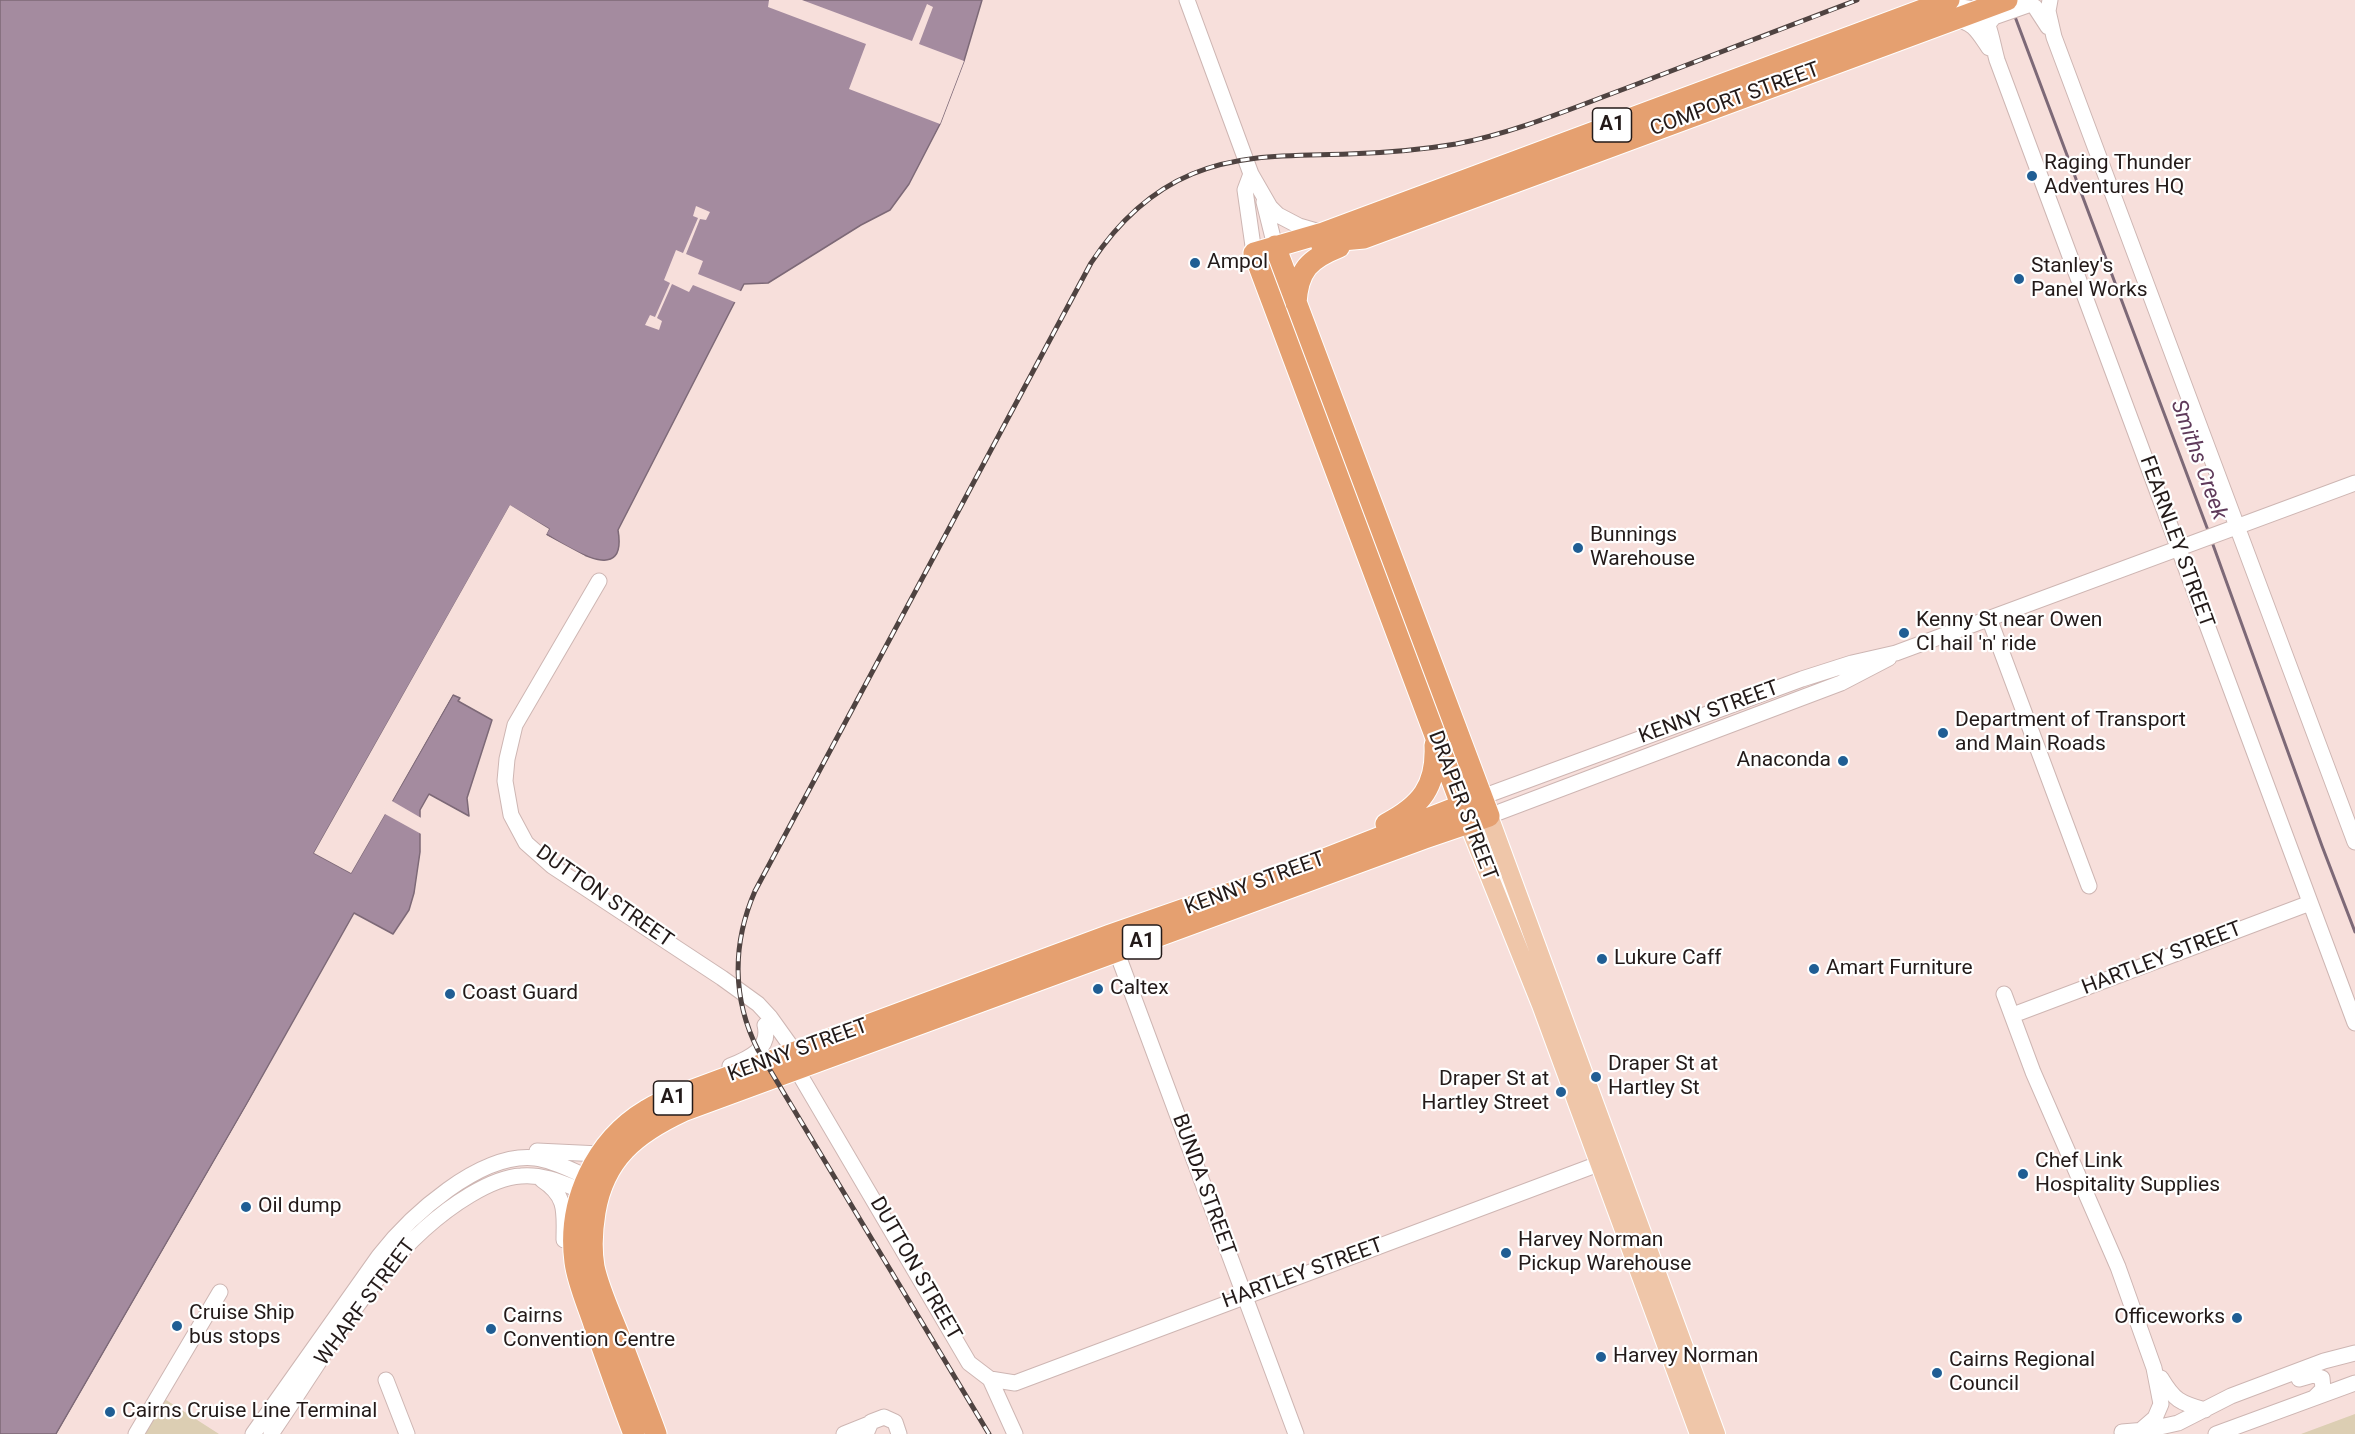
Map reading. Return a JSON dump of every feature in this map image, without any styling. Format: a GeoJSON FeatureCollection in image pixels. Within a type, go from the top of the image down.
{"type":"FeatureCollection","features":[{"type":"Feature","properties":{"kind":"highway","name":"COMPORT STREET"},"geometry":{"type":"LineString","coordinates":[[1256,259],[1863,31],[1951,10],[2008,6]]}},
{"type":"Feature","properties":{"kind":"highway","name":"COMPORT STREET"},"geometry":{"type":"LineString","coordinates":[[1277,252],[1364,238],[1951,10]]}},
{"type":"Feature","properties":{"kind":"highway"},"geometry":{"type":"LineString","coordinates":[[1296,304],[1300,278],[1315,258],[1364,238]]}},
{"type":"Feature","properties":{"kind":"highway","name":"DRAPER STREET"},"geometry":{"type":"LineString","coordinates":[[1277,252],[1485,806]]}},
{"type":"Feature","properties":{"kind":"highway","name":"DRAPER STREET"},"geometry":{"type":"LineString","coordinates":[[1256,259],[1465,814]]}},
{"type":"Feature","properties":{"kind":"highway"},"geometry":{"type":"LineString","coordinates":[[1294,870],[1398,818],[1416,805],[1425,794],[1433,776],[1436,759],[1435,739]]}},
{"type":"Feature","properties":{"kind":"highway","name":"KENNY STREET"},"geometry":{"type":"LineString","coordinates":[[590,1186],[600,1154],[616,1135],[635,1118],[661,1102],[792,1059],[1485,806]]}},
{"type":"Feature","properties":{"kind":"highway","name":"KENNY STREET"},"geometry":{"type":"LineString","coordinates":[[1113,943],[1294,870],[1465,814]]}},
{"type":"Feature","properties":{"kind":"highway","name":"KENNY STREET"},"geometry":{"type":"LineString","coordinates":[[590,1186],[609,1170],[620,1154],[648,1128],[792,1059]]}},
{"type":"Feature","properties":{"kind":"highway","name":"A1"},"geometry":{"type":"LineString","coordinates":[[590,1186],[574,1230],[575,1262],[579,1282],[634,1434]]}},
{"type":"Feature","properties":{"kind":"highway","name":"A1"},"geometry":{"type":"LineString","coordinates":[[590,1186],[596,1274],[656,1434]]}},
{"type":"Feature","properties":{"kind":"main road","name":"DRAPER STREET"},"geometry":{"type":"LineString","coordinates":[[1485,806],[1699,1434]]}},
{"type":"Feature","properties":{"kind":"main road","name":"DRAPER STREET"},"geometry":{"type":"LineString","coordinates":[[1465,814],[1716,1434]]}},
{"type":"Feature","properties":{"kind":"street","name":"DRAPER STREET"},"geometry":{"type":"LineString","coordinates":[[1187,0],[1251,174],[1270,207],[1278,215],[1299,226],[1323,233]]}},
{"type":"Feature","properties":{"kind":"street"},"geometry":{"type":"LineString","coordinates":[[2050,0],[2048,11],[2054,37],[2239,526],[2355,842]]}},
{"type":"Feature","properties":{"kind":"street"},"geometry":{"type":"LineString","coordinates":[[1863,31],[1889,29],[1958,3],[2008,6],[2054,37]]}},
{"type":"Feature","properties":{"kind":"street","name":"FEARNLEY STREET"},"geometry":{"type":"LineString","coordinates":[[1997,60],[2008,6]]}},
{"type":"Feature","properties":{"kind":"street","name":"FEARNLEY STREET"},"geometry":{"type":"LineString","coordinates":[[1951,10],[1974,27],[1997,60],[2355,1023]]}},
{"type":"Feature","properties":{"kind":"street","name":"DRAPER STREET"},"geometry":{"type":"LineString","coordinates":[[1251,174],[1245,190],[1256,259]]}},
{"type":"Feature","properties":{"kind":"street","name":"DRAPER STREET"},"geometry":{"type":"LineString","coordinates":[[1261,190],[1277,252]]}},
{"type":"Feature","properties":{"kind":"street","name":"KENNY STREET"},"geometry":{"type":"LineString","coordinates":[[1485,806],[1841,683],[1896,653],[2355,483]]}},
{"type":"Feature","properties":{"kind":"street","name":"DUTTON STREET"},"geometry":{"type":"LineString","coordinates":[[599,581],[515,725],[505,780],[511,815],[526,843],[552,866],[743,993],[763,1010],[969,1363],[990,1379],[1015,1434]]}},
{"type":"Feature","properties":{"kind":"street"},"geometry":{"type":"LineString","coordinates":[[1989,618],[2089,886]]}},
{"type":"Feature","properties":{"kind":"street","name":"HARTLEY STREET"},"geometry":{"type":"LineString","coordinates":[[2013,1015],[2310,903]]}},
{"type":"Feature","properties":{"kind":"street","name":"BUNDA STREET"},"geometry":{"type":"LineString","coordinates":[[1113,943],[1296,1434]]}},
{"type":"Feature","properties":{"kind":"street","name":"DUTTON STREET"},"geometry":{"type":"LineString","coordinates":[[743,993],[792,1059]]}},
{"type":"Feature","properties":{"kind":"street"},"geometry":{"type":"LineString","coordinates":[[2004,994],[2033,1072],[2118,1267],[2154,1368],[2162,1404],[2153,1420],[2127,1433]]}},
{"type":"Feature","properties":{"kind":"street"},"geometry":{"type":"LineString","coordinates":[[693,1090],[711,1073],[748,1059],[759,1050],[766,1038],[765,1025]]}},
{"type":"Feature","properties":{"kind":"street"},"geometry":{"type":"LineString","coordinates":[[483,1170],[507,1156],[524,1151],[600,1154]]}},
{"type":"Feature","properties":{"kind":"street","name":"WHARF STREET"},"geometry":{"type":"LineString","coordinates":[[253,1434],[379,1256],[404,1227],[443,1194],[483,1170],[515,1159],[537,1158],[590,1186]]}},
{"type":"Feature","properties":{"kind":"street","name":"HARTLEY STREET"},"geometry":{"type":"LineString","coordinates":[[990,1379],[1015,1383],[1607,1161]]}},
{"type":"Feature","properties":{"kind":"street"},"geometry":{"type":"LineString","coordinates":[[483,1170],[493,1174],[524,1169],[556,1181]]}},
{"type":"Feature","properties":{"kind":"street"},"geometry":{"type":"LineString","coordinates":[[534,1176],[549,1185],[562,1201],[565,1253],[579,1282]]}},
{"type":"Feature","properties":{"kind":"street","name":"WHARF STREET"},"geometry":{"type":"LineString","coordinates":[[271,1434],[389,1265],[430,1223],[478,1191],[511,1178],[534,1176],[590,1186]]}},
{"type":"Feature","properties":{"kind":"street"},"geometry":{"type":"LineString","coordinates":[[404,1227],[459,1191],[467,1189],[478,1191]]}},
{"type":"Feature","properties":{"kind":"street"},"geometry":{"type":"LineString","coordinates":[[136,1434],[220,1292]]}},
{"type":"Feature","properties":{"kind":"street"},"geometry":{"type":"LineString","coordinates":[[2127,1433],[2178,1423],[2238,1394],[2355,1347]]}},
{"type":"Feature","properties":{"kind":"street"},"geometry":{"type":"LineString","coordinates":[[2324,1361],[2355,1353]]}},
{"type":"Feature","properties":{"kind":"street"},"geometry":{"type":"LineString","coordinates":[[2154,1368],[2176,1399],[2205,1410]]}},
{"type":"Feature","properties":{"kind":"street"},"geometry":{"type":"LineString","coordinates":[[2238,1394],[2279,1386],[2313,1375],[2322,1378],[2324,1383],[2322,1391],[2314,1398]]}},
{"type":"Feature","properties":{"kind":"street"},"geometry":{"type":"LineString","coordinates":[[386,1380],[407,1434]]}},
{"type":"Feature","properties":{"kind":"street"},"geometry":{"type":"LineString","coordinates":[[2216,1434],[2355,1383]]}},
{"type":"Feature","properties":{"kind":"street"},"geometry":{"type":"LineString","coordinates":[[844,1434],[867,1429],[879,1418],[890,1419],[898,1427],[899,1434]]}},
{"type":"Feature","properties":{"kind":"shaded area"},"geometry":{"type":"Polygon","coordinates":[[[0,0],[982,0],[964,61],[940,124],[909,184],[890,210],[861,225],[768,283],[744,284],[618,530],[619,547],[614,557],[605,560],[594,559],[581,554],[546,534],[549,529],[510,506],[314,853],[351,873],[453,695],[460,698],[458,701],[492,720],[467,798],[469,816],[429,794],[420,810],[420,852],[409,910],[393,934],[354,913],[56,1434],[0,1434],[0,0]]]}},
{"type":"Feature","properties":{"kind":"shaded area"},"geometry":{"type":"Polygon","coordinates":[[[163,1398],[219,1434],[142,1434],[163,1398]]]}},
{"type":"Feature","properties":{"kind":"shaded area"},"geometry":{"type":"Polygon","coordinates":[[[2355,1414],[2355,1434],[2301,1434],[2355,1414]]]}},
{"type":"Feature","properties":{"kind":"pier"},"geometry":{"type":"Polygon","coordinates":[[[769,0],[802,0],[912,41],[927,4],[933,7],[919,44],[964,61],[940,124],[849,89],[866,44],[768,7],[769,0]]]}},
{"type":"Feature","properties":{"kind":"pier"},"geometry":{"type":"Polygon","coordinates":[[[696,206],[710,212],[706,220],[700,219],[686,254],[703,261],[698,274],[743,292],[737,303],[693,285],[689,292],[672,284],[657,318],[662,321],[659,330],[645,325],[650,315],[655,317],[670,283],[664,280],[676,250],[683,253],[698,218],[693,216],[696,206]]]}},
{"type":"Feature","properties":{"kind":"pier"},"geometry":{"type":"Polygon","coordinates":[[[510,505],[549,529],[546,535],[585,556],[584,559],[544,537],[545,530],[511,510],[318,851],[350,869],[450,693],[454,692],[392,801],[423,819],[423,835],[385,814],[351,873],[314,853],[510,505]]]}},
{"type":"Feature","properties":{"kind":"pier"},"geometry":{"type":"Polygon","coordinates":[[[355,918],[249,1106],[57,1434],[355,918]]]}},
{"type":"Feature","properties":{"kind":"waterway","name":"Smiths Creek"},"geometry":{"type":"LineString","coordinates":[[2014,14],[2209,533]]}},
{"type":"Feature","properties":{"kind":"waterway","name":"Smiths Creek"},"geometry":{"type":"LineString","coordinates":[[2212,542],[2355,932]]}},
{"type":"Feature","properties":{"kind":"railway"},"geometry":{"type":"LineString","coordinates":[[989,1434],[758,1050],[743,1011],[738,971],[739,951],[747,911],[755,891],[1091,263],[1111,236],[1148,200],[1176,181],[1211,167],[1269,157],[1402,151],[1478,139],[1562,112],[1857,0]]}},
{"type":"Feature","properties":{"kind":"place","name":"Raging Thunder Adventures HQ"},"geometry":{"type":"Point","coordinates":[2032,176]}},
{"type":"Feature","properties":{"kind":"place","name":"Ampol"},"geometry":{"type":"Point","coordinates":[1195,263]}},
{"type":"Feature","properties":{"kind":"place","name":"Stanley's Panel Works"},"geometry":{"type":"Point","coordinates":[2019,279]}},
{"type":"Feature","properties":{"kind":"place","name":"Bunnings Warehouse"},"geometry":{"type":"Point","coordinates":[1578,548]}},
{"type":"Feature","properties":{"kind":"place","name":"Kenny St near Owen Cl hail 'n' ride"},"geometry":{"type":"Point","coordinates":[1904,633]}},
{"type":"Feature","properties":{"kind":"place","name":"Department of Transport and Main Roads"},"geometry":{"type":"Point","coordinates":[1943,733]}},
{"type":"Feature","properties":{"kind":"place","name":"Anaconda"},"geometry":{"type":"Point","coordinates":[1843,761]}},
{"type":"Feature","properties":{"kind":"place","name":"Lukure Caff"},"geometry":{"type":"Point","coordinates":[1602,959]}},
{"type":"Feature","properties":{"kind":"place","name":"Amart Furniture"},"geometry":{"type":"Point","coordinates":[1814,969]}},
{"type":"Feature","properties":{"kind":"place","name":"Caltex"},"geometry":{"type":"Point","coordinates":[1098,989]}},
{"type":"Feature","properties":{"kind":"place","name":"Coast Guard"},"geometry":{"type":"Point","coordinates":[450,994]}},
{"type":"Feature","properties":{"kind":"place","name":"Draper St at Hartley St"},"geometry":{"type":"Point","coordinates":[1596,1077]}},
{"type":"Feature","properties":{"kind":"place","name":"Draper St at Hartley Street"},"geometry":{"type":"Point","coordinates":[1561,1092]}},
{"type":"Feature","properties":{"kind":"place","name":"Chef Link Hospitality Supplies"},"geometry":{"type":"Point","coordinates":[2023,1174]}},
{"type":"Feature","properties":{"kind":"place","name":"Oil dump"},"geometry":{"type":"Point","coordinates":[246,1207]}},
{"type":"Feature","properties":{"kind":"place","name":"Harvey Norman Pickup Warehouse"},"geometry":{"type":"Point","coordinates":[1506,1253]}},
{"type":"Feature","properties":{"kind":"place","name":"Officeworks"},"geometry":{"type":"Point","coordinates":[2237,1318]}},
{"type":"Feature","properties":{"kind":"place","name":"Cruise Ship bus stops"},"geometry":{"type":"Point","coordinates":[177,1326]}},
{"type":"Feature","properties":{"kind":"place","name":"Cairns Convention Centre"},"geometry":{"type":"Point","coordinates":[491,1329]}},
{"type":"Feature","properties":{"kind":"place","name":"Harvey Norman"},"geometry":{"type":"Point","coordinates":[1601,1357]}},
{"type":"Feature","properties":{"kind":"place","name":"Cairns Regional Council"},"geometry":{"type":"Point","coordinates":[1937,1373]}},
{"type":"Feature","properties":{"kind":"place","name":"Cairns Cruise Line Terminal"},"geometry":{"type":"Point","coordinates":[110,1412]}}]}
